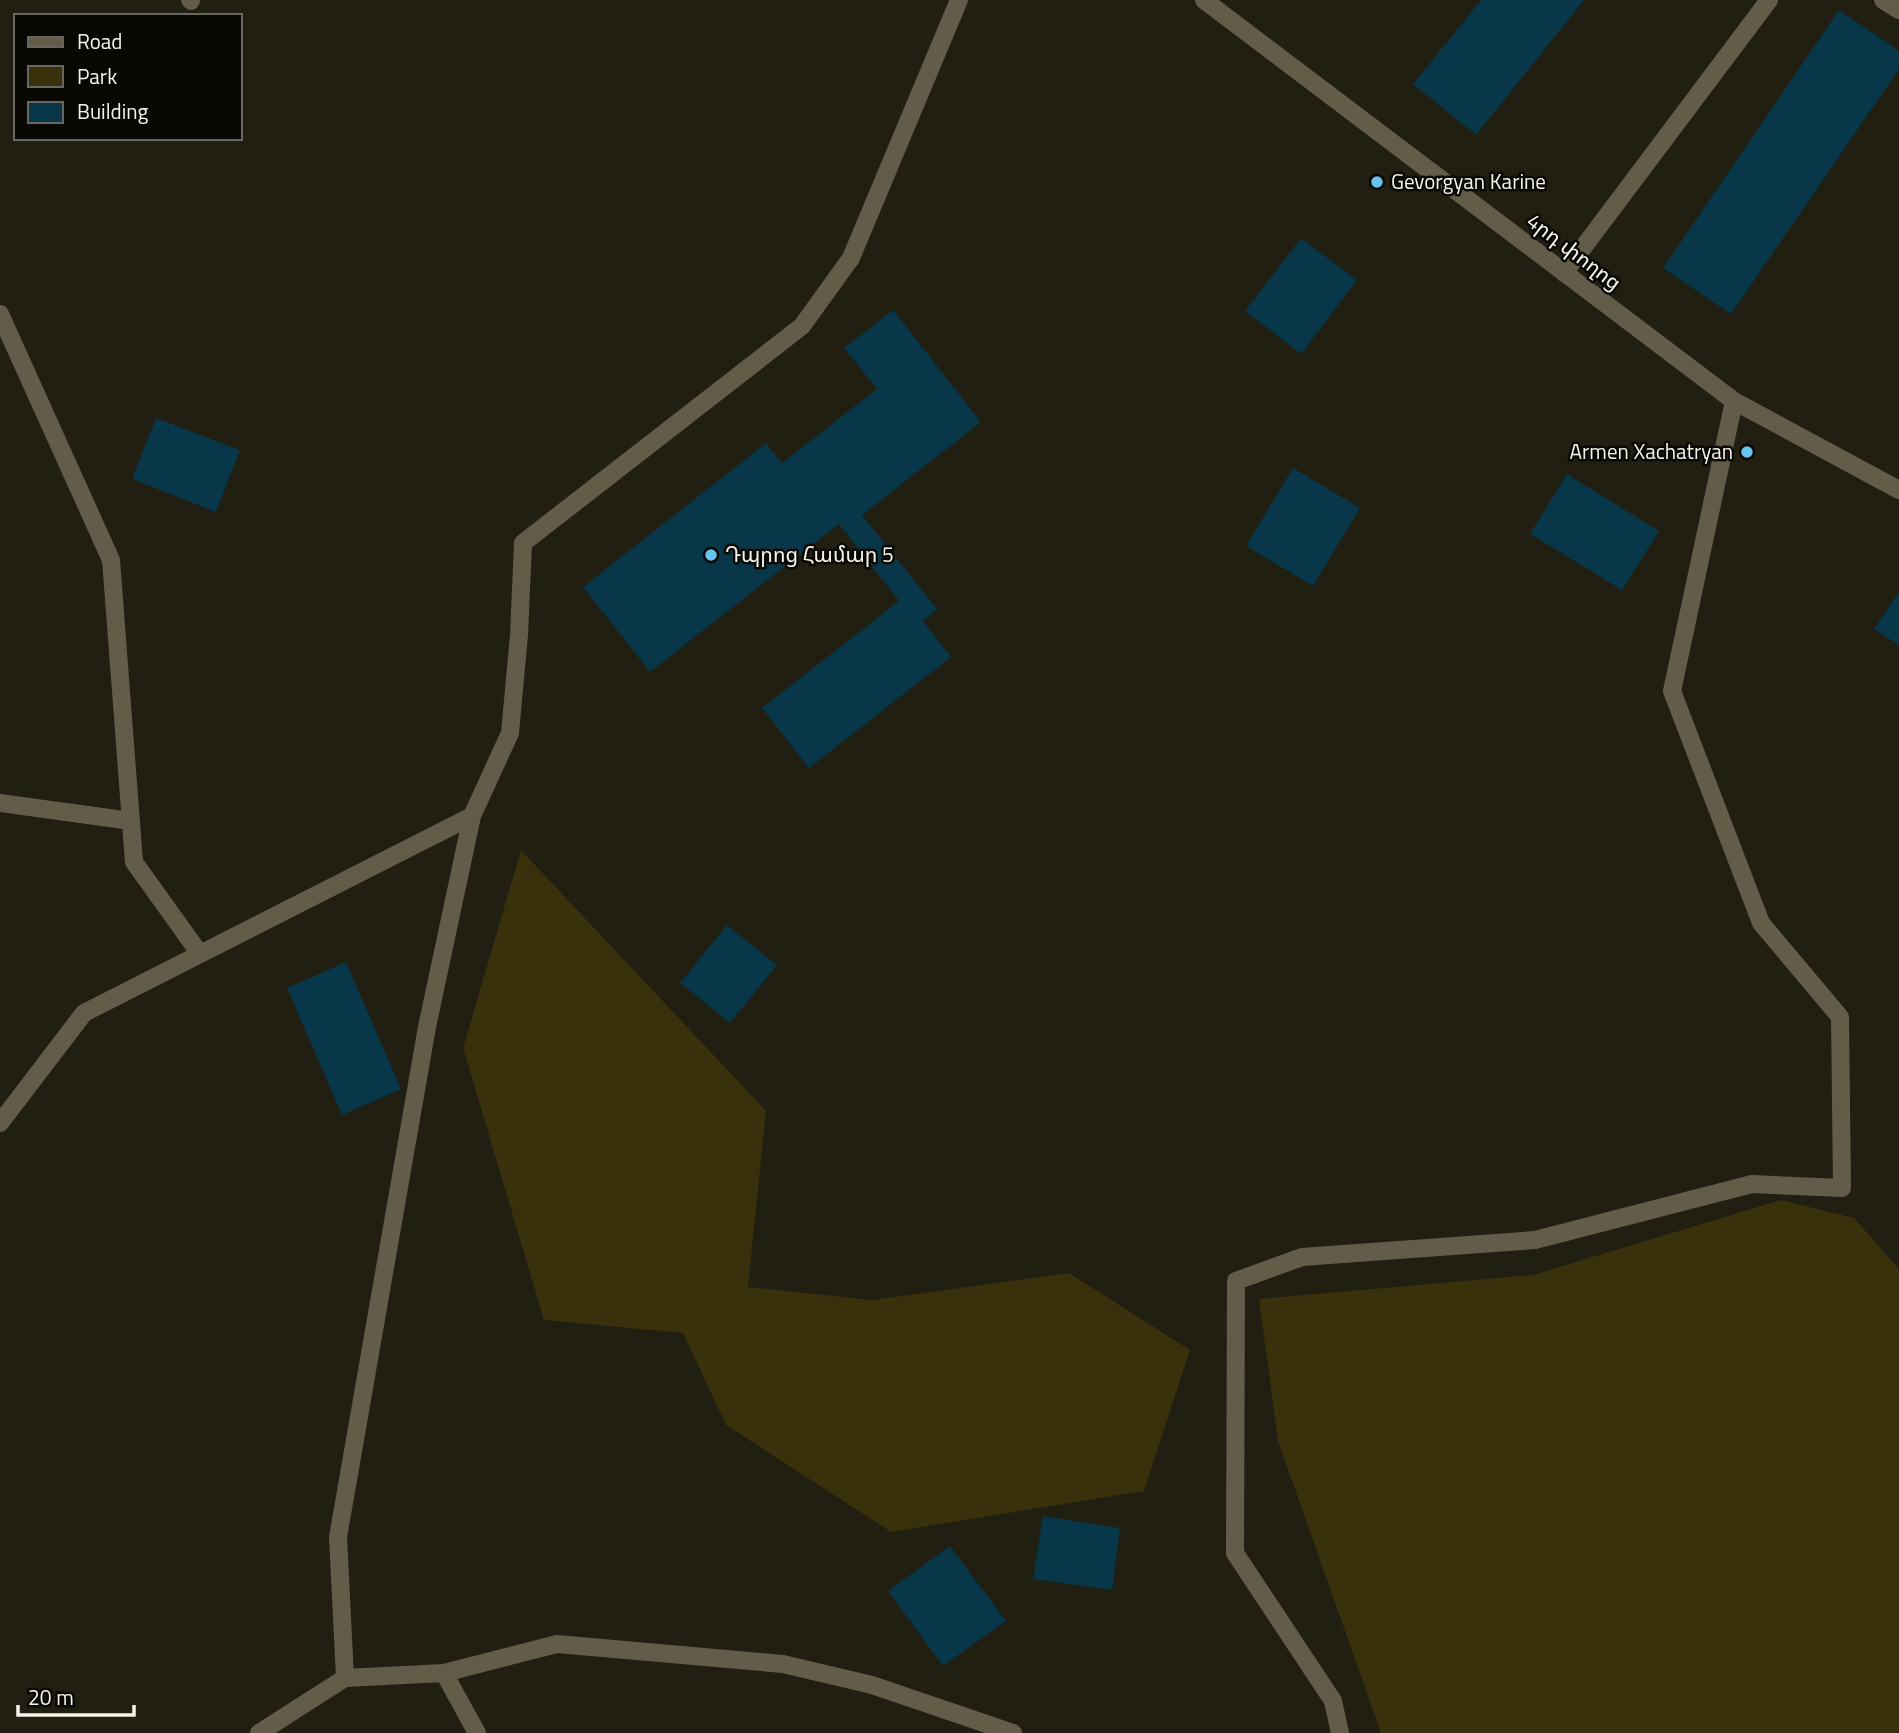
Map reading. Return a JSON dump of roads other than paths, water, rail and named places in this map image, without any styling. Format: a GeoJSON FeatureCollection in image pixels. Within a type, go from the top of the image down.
{"type":"FeatureCollection","features":[{"type":"Feature","properties":{"kind":"street"},"geometry":{"type":"LineString","coordinates":[[345,1678],[338,1537],[426,1027],[472,816],[510,733],[519,635],[523,543],[802,326],[851,258],[959,0]]}},
{"type":"Feature","properties":{"kind":"street","name":"4րդ փողոց"},"geometry":{"type":"LineString","coordinates":[[1204,0],[1734,401],[1899,490]]}},
{"type":"Feature","properties":{"kind":"street"},"geometry":{"type":"LineString","coordinates":[[1564,273],[1769,0]]}},
{"type":"Feature","properties":{"kind":"street"},"geometry":{"type":"LineString","coordinates":[[1883,0],[1899,10]]}},
{"type":"Feature","properties":{"kind":"street"},"geometry":{"type":"LineString","coordinates":[[0,314],[111,560],[134,862],[200,954]]}},
{"type":"Feature","properties":{"kind":"street"},"geometry":{"type":"LineString","coordinates":[[1340,1733],[1333,1701],[1235,1553],[1236,1280],[1302,1257],[1535,1240],[1752,1184],[1842,1188],[1840,1017],[1761,923],[1672,691],[1734,401]]}},
{"type":"Feature","properties":{"kind":"street"},"geometry":{"type":"LineString","coordinates":[[0,803],[131,821]]}},
{"type":"Feature","properties":{"kind":"street"},"geometry":{"type":"LineString","coordinates":[[0,1123],[84,1013],[472,816]]}},
{"type":"Feature","properties":{"kind":"street"},"geometry":{"type":"LineString","coordinates":[[259,1733],[345,1678],[444,1673],[557,1644],[783,1664],[872,1685],[1013,1733]]}},
{"type":"Feature","properties":{"kind":"street"},"geometry":{"type":"LineString","coordinates":[[444,1673],[477,1733]]}},
{"type":"Feature","properties":{"kind":"place","name":"Gevorgyan Karine"},"geometry":{"type":"Point","coordinates":[1377,182]}},
{"type":"Feature","properties":{"kind":"place","name":"Armen Xachatryan"},"geometry":{"type":"Point","coordinates":[1747,452]}},
{"type":"Feature","properties":{"kind":"place","name":"Դպրոց Համար 5"},"geometry":{"type":"Point","coordinates":[711,555]}}]}
